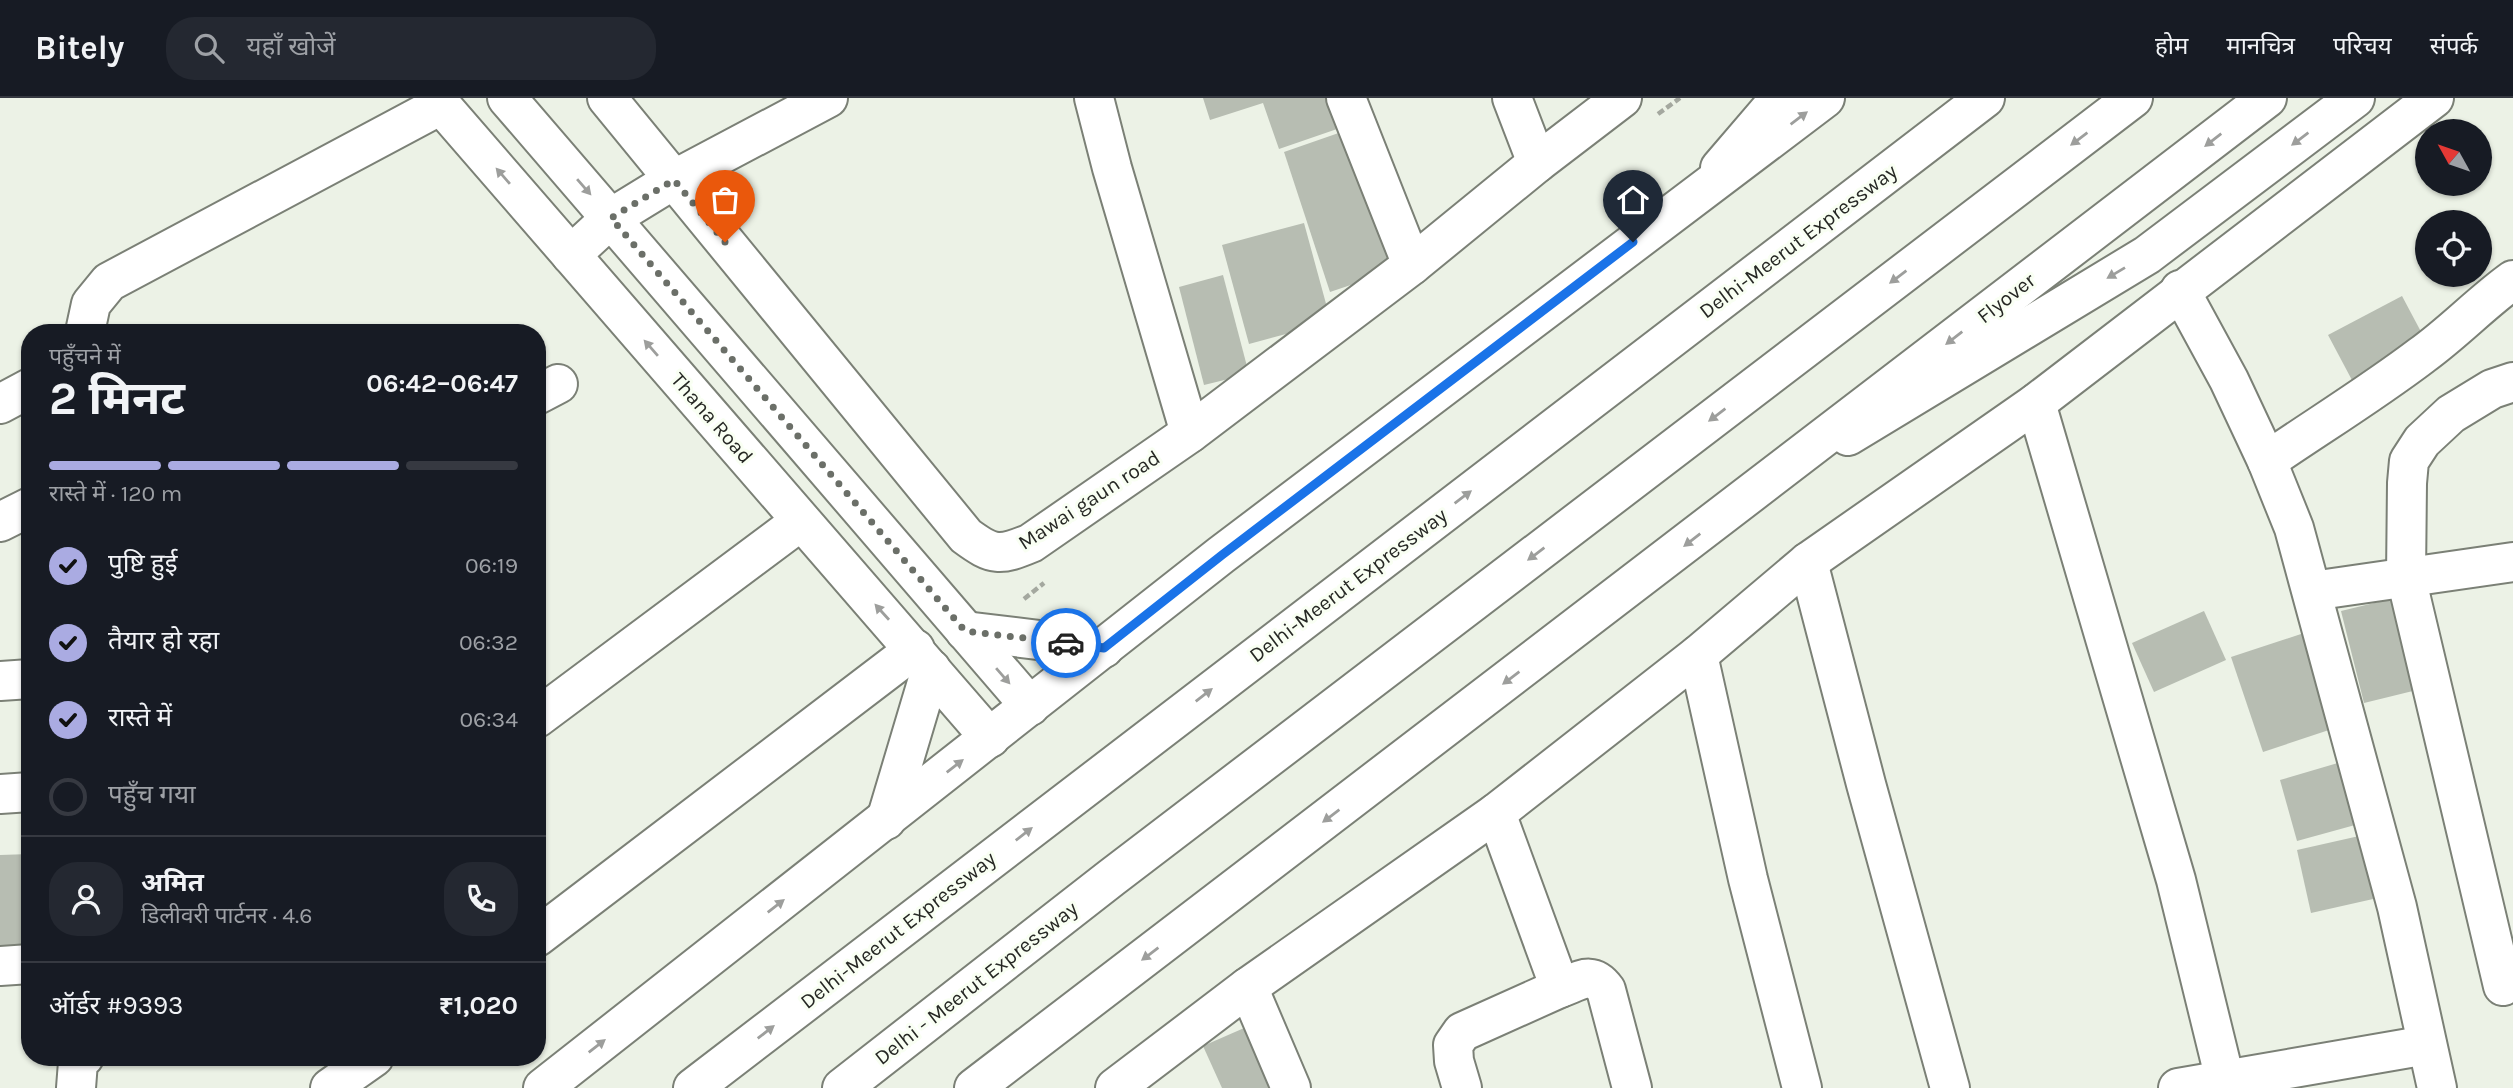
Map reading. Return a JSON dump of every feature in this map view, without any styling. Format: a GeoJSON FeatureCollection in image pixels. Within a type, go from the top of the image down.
{"type":"FeatureCollection","features":[{"type":"Feature","properties":{"kind":"main road"},"geometry":{"type":"LineString","coordinates":[[508,98],[1030,706]]}},
{"type":"Feature","properties":{"kind":"main road","name":"Mawai gaun road"},"geometry":{"type":"LineString","coordinates":[[607,98],[966,536],[986,550],[1008,553],[1031,543],[1190,433],[1412,265],[1622,98]]}},
{"type":"Feature","properties":{"kind":"main road"},"geometry":{"type":"LineString","coordinates":[[571,255],[611,218],[674,180],[828,98]]}},
{"type":"Feature","properties":{"kind":"main road"},"geometry":{"type":"LineString","coordinates":[[1094,98],[1190,433]]}},
{"type":"Feature","properties":{"kind":"main road"},"geometry":{"type":"LineString","coordinates":[[1346,98],[1412,265]]}},
{"type":"Feature","properties":{"kind":"main road"},"geometry":{"type":"LineString","coordinates":[[1512,98],[1537,163]]}},
{"type":"Feature","properties":{"kind":"main road"},"geometry":{"type":"LineString","coordinates":[[1702,191],[1780,98]]}},
{"type":"Feature","properties":{"kind":"main road"},"geometry":{"type":"LineString","coordinates":[[543,1088],[1222,555],[1825,98]]}},
{"type":"Feature","properties":{"kind":"main road","name":"Delhi-Meerut Expressway"},"geometry":{"type":"LineString","coordinates":[[702,1081],[1985,98]]}},
{"type":"Feature","properties":{"kind":"main road","name":"Delhi - Meerut Expressway"},"geometry":{"type":"LineString","coordinates":[[842,1088],[1111,878],[2133,98]]}},
{"type":"Feature","properties":{"kind":"main road","name":"Flyover"},"geometry":{"type":"LineString","coordinates":[[1746,498],[2267,98]]}},
{"type":"Feature","properties":{"kind":"main road"},"geometry":{"type":"LineString","coordinates":[[974,1088],[1746,498],[2147,255],[2355,98]]}},
{"type":"Feature","properties":{"kind":"main road"},"geometry":{"type":"LineString","coordinates":[[1115,1088],[1248,987],[1496,813],[1698,655],[1808,562],[2036,403],[2180,290],[2434,98]]}},
{"type":"Feature","properties":{"kind":"main road"},"geometry":{"type":"LineString","coordinates":[[87,324],[91,304],[109,282],[438,102]]}},
{"type":"Feature","properties":{"kind":"main road","name":"Thana Road"},"geometry":{"type":"LineString","coordinates":[[438,102],[990,738]]}},
{"type":"Feature","properties":{"kind":"main road"},"geometry":{"type":"LineString","coordinates":[[2267,461],[2420,357],[2464,323],[2486,299],[2513,280]]}},
{"type":"Feature","properties":{"kind":"main road"},"geometry":{"type":"LineString","coordinates":[[2180,290],[2267,461],[2294,528],[2396,907],[2437,1088]]}},
{"type":"Feature","properties":{"kind":"main road"},"geometry":{"type":"LineString","coordinates":[[2503,986],[2406,578],[2409,461],[2422,441],[2451,414],[2492,389],[2513,383]]}},
{"type":"Feature","properties":{"kind":"main road"},"geometry":{"type":"LineString","coordinates":[[0,404],[21,393]]}},
{"type":"Feature","properties":{"kind":"main road"},"geometry":{"type":"LineString","coordinates":[[2036,403],[2176,880],[2226,1084]]}},
{"type":"Feature","properties":{"kind":"main road"},"geometry":{"type":"LineString","coordinates":[[0,522],[21,512]]}},
{"type":"Feature","properties":{"kind":"main road"},"geometry":{"type":"LineString","coordinates":[[546,711],[801,522]]}},
{"type":"Feature","properties":{"kind":"main road"},"geometry":{"type":"LineString","coordinates":[[1808,562],[1891,878],[1950,1088]]}},
{"type":"Feature","properties":{"kind":"main road"},"geometry":{"type":"LineString","coordinates":[[2312,591],[2513,562]]}},
{"type":"Feature","properties":{"kind":"main road"},"geometry":{"type":"LineString","coordinates":[[965,631],[1104,648]]}},
{"type":"Feature","properties":{"kind":"main road"},"geometry":{"type":"LineString","coordinates":[[1698,655],[1748,879],[1802,1088]]}},
{"type":"Feature","properties":{"kind":"main road"},"geometry":{"type":"LineString","coordinates":[[886,820],[923,659]]}},
{"type":"Feature","properties":{"kind":"main road"},"geometry":{"type":"LineString","coordinates":[[546,931],[923,659]]}},
{"type":"Feature","properties":{"kind":"main road"},"geometry":{"type":"LineString","coordinates":[[0,681],[21,680]]}},
{"type":"Feature","properties":{"kind":"main road"},"geometry":{"type":"LineString","coordinates":[[0,794],[21,793]]}},
{"type":"Feature","properties":{"kind":"main road"},"geometry":{"type":"LineString","coordinates":[[1496,813],[1560,988]]}},
{"type":"Feature","properties":{"kind":"main road"},"geometry":{"type":"LineString","coordinates":[[0,966],[21,965]]}},
{"type":"Feature","properties":{"kind":"main road"},"geometry":{"type":"LineString","coordinates":[[1462,1088],[1454,1061],[1453,1045],[1462,1032],[1587,978],[1600,981],[1606,990],[1632,1088]]}},
{"type":"Feature","properties":{"kind":"main road"},"geometry":{"type":"LineString","coordinates":[[1248,987],[1292,1088]]}},
{"type":"Feature","properties":{"kind":"main road"},"geometry":{"type":"LineString","coordinates":[[2178,1088],[2226,1084],[2427,1045]]}},
{"type":"Feature","properties":{"kind":"main road"},"geometry":{"type":"LineString","coordinates":[[330,1088],[361,1066]]}},
{"type":"Feature","properties":{"kind":"building"},"geometry":{"type":"Polygon","coordinates":[[[1203,98],[1331,98],[1340,128],[1279,149],[1263,103],[1210,120],[1203,98]]]}},
{"type":"Feature","properties":{"kind":"building"},"geometry":{"type":"Polygon","coordinates":[[[1353,128],[1401,268],[1330,292],[1284,152],[1353,128]]]}},
{"type":"Feature","properties":{"kind":"building"},"geometry":{"type":"Polygon","coordinates":[[[1304,223],[1331,322],[1249,344],[1222,245],[1304,223]]]}},
{"type":"Feature","properties":{"kind":"building"},"geometry":{"type":"Polygon","coordinates":[[[1223,275],[1249,374],[1204,385],[1179,287],[1223,275]]]}},
{"type":"Feature","properties":{"kind":"building"},"geometry":{"type":"Polygon","coordinates":[[[2402,296],[2427,343],[2353,382],[2328,335],[2402,296]]]}},
{"type":"Feature","properties":{"kind":"building"},"geometry":{"type":"Polygon","coordinates":[[[2399,597],[2421,689],[2364,703],[2341,611],[2399,597]]]}},
{"type":"Feature","properties":{"kind":"building"},"geometry":{"type":"Polygon","coordinates":[[[2204,611],[2226,660],[2154,692],[2132,643],[2204,611]]]}},
{"type":"Feature","properties":{"kind":"building"},"geometry":{"type":"Polygon","coordinates":[[[2307,632],[2338,727],[2263,752],[2231,657],[2307,632]]]}},
{"type":"Feature","properties":{"kind":"building"},"geometry":{"type":"Polygon","coordinates":[[[2348,760],[2366,822],[2297,841],[2280,780],[2348,760]]]}},
{"type":"Feature","properties":{"kind":"building"},"geometry":{"type":"Polygon","coordinates":[[[2368,834],[2382,897],[2311,913],[2297,850],[2368,834]]]}},
{"type":"Feature","properties":{"kind":"building"},"geometry":{"type":"Polygon","coordinates":[[[21,854],[21,953],[0,954],[0,855],[21,854]]]}},
{"type":"Feature","properties":{"kind":"building"},"geometry":{"type":"Polygon","coordinates":[[[1251,1025],[1278,1088],[1222,1088],[1203,1046],[1251,1025]]]}},
{"type":"Feature","properties":{"kind":"way so far"},"geometry":{"type":"LineString","coordinates":[[725,242],[674,180],[611,218],[965,631],[1066,643]]}},
{"type":"Feature","properties":{"kind":"route"},"geometry":{"type":"LineString","coordinates":[[1066,643],[1104,648],[1633,242]]}}]}
